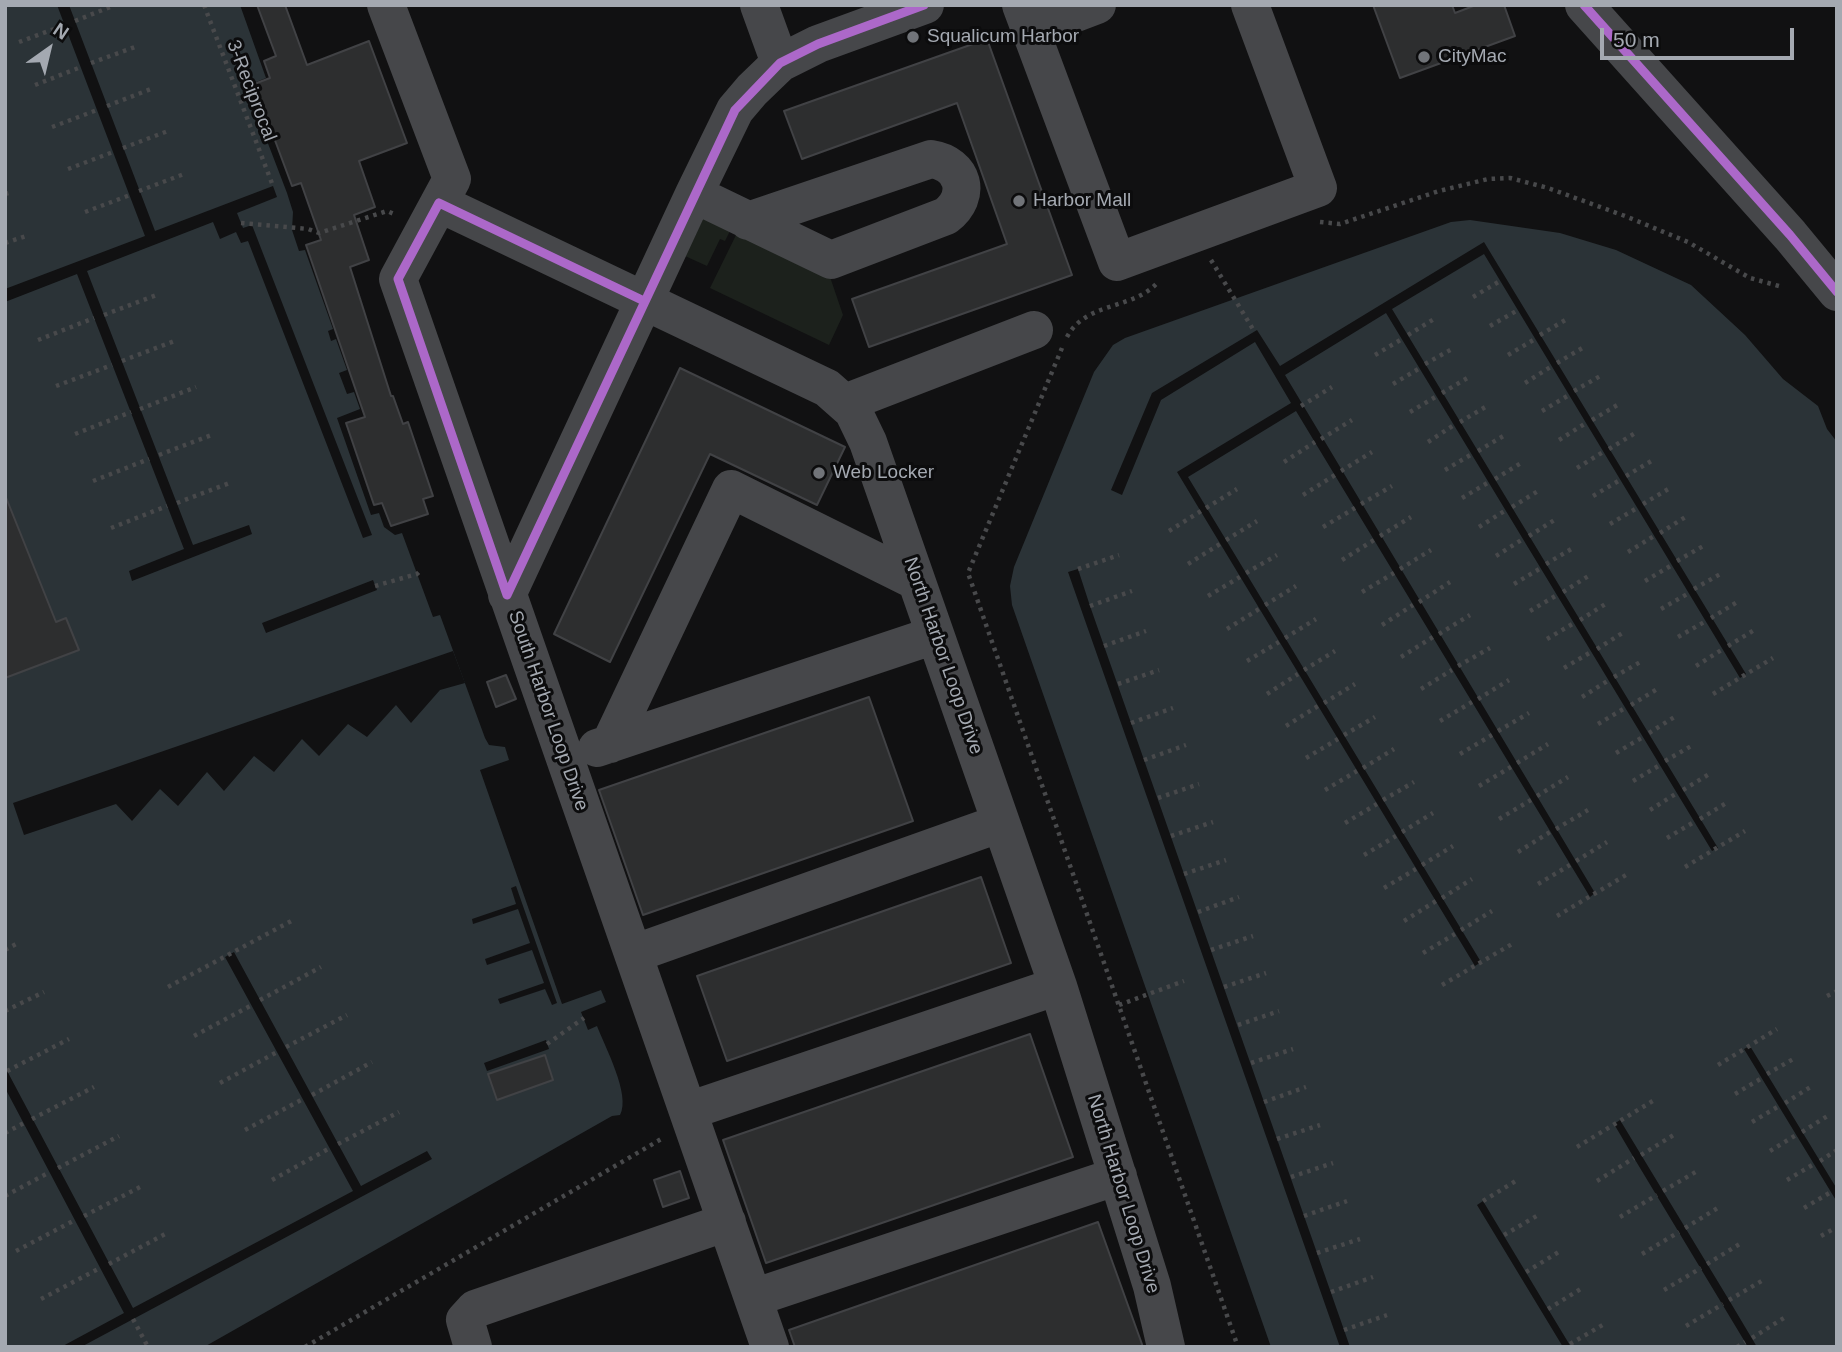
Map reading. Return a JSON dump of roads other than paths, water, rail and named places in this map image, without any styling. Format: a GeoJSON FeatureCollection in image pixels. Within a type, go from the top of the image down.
{"type":"FeatureCollection","features":[{"type":"Feature","properties":{"kind":"street","name":"South Harbor Loop Drive"},"geometry":{"type":"LineString","coordinates":[[386,5],[452,179],[398,279],[770,1347]]}},
{"type":"Feature","properties":{"kind":"street"},"geometry":{"type":"LineString","coordinates":[[759,5],[780,63]]}},
{"type":"Feature","properties":{"kind":"street"},"geometry":{"type":"LineString","coordinates":[[507,595],[694,194],[736,110],[780,63],[818,44],[925,5]]}},
{"type":"Feature","properties":{"kind":"street"},"geometry":{"type":"LineString","coordinates":[[1097,5],[1026,18],[1117,262],[1318,188],[1250,5]]}},
{"type":"Feature","properties":{"kind":"street"},"geometry":{"type":"LineString","coordinates":[[1584,5],[1745,184],[1837,292]]}},
{"type":"Feature","properties":{"kind":"street"},"geometry":{"type":"LineString","coordinates":[[694,194],[748,221],[831,260],[946,216],[960,202],[961,182],[950,165],[931,159],[748,221]]}},
{"type":"Feature","properties":{"kind":"street","name":"North Harbor Loop Drive"},"geometry":{"type":"LineString","coordinates":[[439,203],[827,388],[845,403],[860,424],[1058,986],[1152,1286],[1166,1347]]}},
{"type":"Feature","properties":{"kind":"street"},"geometry":{"type":"LineString","coordinates":[[845,403],[1034,330]]}},
{"type":"Feature","properties":{"kind":"street"},"geometry":{"type":"LineString","coordinates":[[610,744],[730,489],[916,581]]}},
{"type":"Feature","properties":{"kind":"street"},"geometry":{"type":"LineString","coordinates":[[565,759],[935,635]]}},
{"type":"Feature","properties":{"kind":"street"},"geometry":{"type":"LineString","coordinates":[[633,954],[1001,823]]}},
{"type":"Feature","properties":{"kind":"street"},"geometry":{"type":"LineString","coordinates":[[691,1119],[1058,986]]}},
{"type":"Feature","properties":{"kind":"street"},"geometry":{"type":"LineString","coordinates":[[753,1298],[1118,1176]]}},
{"type":"Feature","properties":{"kind":"street"},"geometry":{"type":"LineString","coordinates":[[472,1347],[466,1320],[475,1309],[727,1222]]}},
{"type":"Feature","properties":{"kind":"place","name":"Squalicum Harbor"},"geometry":{"type":"Point","coordinates":[913,37]}},
{"type":"Feature","properties":{"kind":"place","name":"CityMac"},"geometry":{"type":"Point","coordinates":[1424,57]}},
{"type":"Feature","properties":{"kind":"place","name":"Harbor Mall"},"geometry":{"type":"Point","coordinates":[1019,201]}},
{"type":"Feature","properties":{"kind":"place","name":"Web Locker"},"geometry":{"type":"Point","coordinates":[819,473]}}]}
